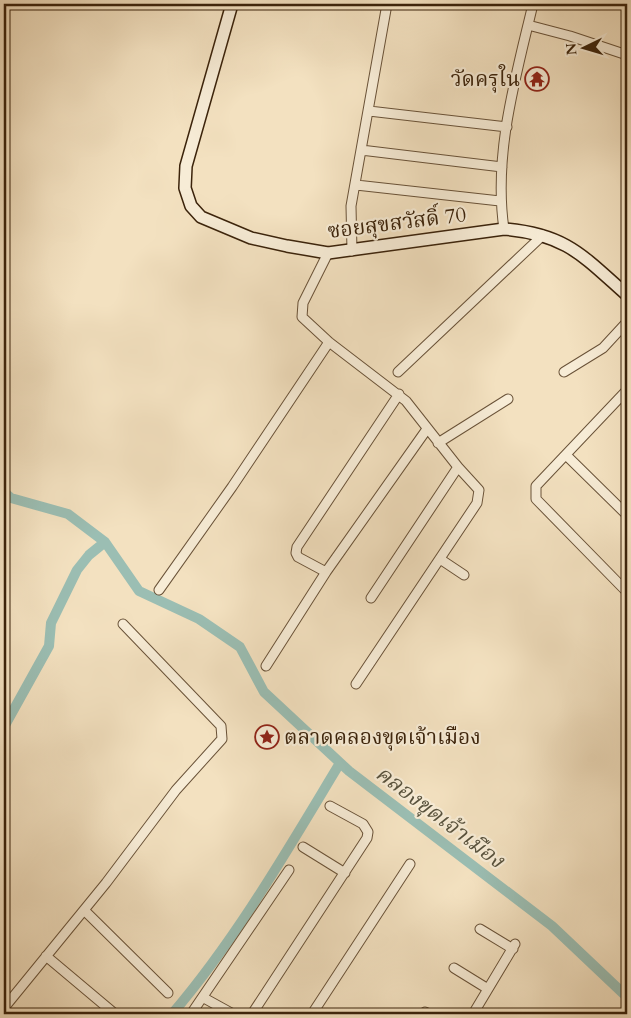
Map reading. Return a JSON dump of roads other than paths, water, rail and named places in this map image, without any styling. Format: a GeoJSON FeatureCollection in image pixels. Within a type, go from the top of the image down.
{"type":"FeatureCollection","features":[{"type":"Feature","properties":{"kind":"street","name":"ซอยสุขสวัสดิ์ 70"},"geometry":{"type":"LineString","coordinates":[[232,4],[186,166],[184,188],[191,206],[201,217],[251,238],[328,253],[504,229],[531,231],[544,235],[577,251],[627,295]]}},
{"type":"Feature","properties":{"kind":"street"},"geometry":{"type":"LineString","coordinates":[[352,251],[351,206],[388,4]]}},
{"type":"Feature","properties":{"kind":"street"},"geometry":{"type":"LineString","coordinates":[[504,229],[500,201],[502,168],[513,90],[533,4]]}},
{"type":"Feature","properties":{"kind":"street"},"geometry":{"type":"LineString","coordinates":[[528,26],[570,36],[627,55]]}},
{"type":"Feature","properties":{"kind":"street"},"geometry":{"type":"LineString","coordinates":[[369,111],[508,127]]}},
{"type":"Feature","properties":{"kind":"street"},"geometry":{"type":"LineString","coordinates":[[361,150],[502,168]]}},
{"type":"Feature","properties":{"kind":"street"},"geometry":{"type":"LineString","coordinates":[[356,185],[500,201]]}},
{"type":"Feature","properties":{"kind":"street"},"geometry":{"type":"LineString","coordinates":[[398,372],[544,235]]}},
{"type":"Feature","properties":{"kind":"street"},"geometry":{"type":"LineString","coordinates":[[328,253],[301,309],[302,317],[306,323],[329,342],[399,394],[458,467],[476,486],[479,496],[440,559],[356,684]]}},
{"type":"Feature","properties":{"kind":"street"},"geometry":{"type":"LineString","coordinates":[[564,372],[604,348],[627,322]]}},
{"type":"Feature","properties":{"kind":"street"},"geometry":{"type":"LineString","coordinates":[[159,590],[232,487],[329,342]]}},
{"type":"Feature","properties":{"kind":"street"},"geometry":{"type":"LineString","coordinates":[[627,390],[536,486],[536,499],[627,592]]}},
{"type":"Feature","properties":{"kind":"street"},"geometry":{"type":"LineString","coordinates":[[326,572],[298,556],[296,553],[297,546],[399,394]]}},
{"type":"Feature","properties":{"kind":"street"},"geometry":{"type":"LineString","coordinates":[[438,443],[508,400]]}},
{"type":"Feature","properties":{"kind":"street"},"geometry":{"type":"LineString","coordinates":[[266,666],[326,572],[427,429]]}},
{"type":"Feature","properties":{"kind":"street"},"geometry":{"type":"LineString","coordinates":[[566,455],[627,515]]}},
{"type":"Feature","properties":{"kind":"street"},"geometry":{"type":"LineString","coordinates":[[371,598],[458,467]]}},
{"type":"Feature","properties":{"kind":"street"},"geometry":{"type":"LineString","coordinates":[[440,559],[464,576]]}},
{"type":"Feature","properties":{"kind":"street"},"geometry":{"type":"LineString","coordinates":[[4,1008],[84,910],[176,790],[222,739],[221,726],[123,624]]}},
{"type":"Feature","properties":{"kind":"street"},"geometry":{"type":"LineString","coordinates":[[252,1014],[367,838],[368,832],[363,824],[330,806]]}},
{"type":"Feature","properties":{"kind":"street"},"geometry":{"type":"LineString","coordinates":[[303,847],[345,872]]}},
{"type":"Feature","properties":{"kind":"street"},"geometry":{"type":"LineString","coordinates":[[312,1014],[410,864]]}},
{"type":"Feature","properties":{"kind":"street"},"geometry":{"type":"LineString","coordinates":[[191,1014],[204,998],[289,870]]}},
{"type":"Feature","properties":{"kind":"street"},"geometry":{"type":"LineString","coordinates":[[84,910],[168,994]]}},
{"type":"Feature","properties":{"kind":"street"},"geometry":{"type":"LineString","coordinates":[[473,1014],[514,946],[480,929]]}},
{"type":"Feature","properties":{"kind":"street"},"geometry":{"type":"LineString","coordinates":[[46,956],[115,1014]]}},
{"type":"Feature","properties":{"kind":"street"},"geometry":{"type":"LineString","coordinates":[[454,968],[488,989]]}},
{"type":"Feature","properties":{"kind":"street"},"geometry":{"type":"LineString","coordinates":[[204,998],[233,1014]]}},
{"type":"Feature","properties":{"kind":"waterway","name":"คลองขุดเจ้าเมือง"},"geometry":{"type":"LineString","coordinates":[[4,492],[11,498],[68,514],[105,542],[139,591],[199,619],[240,647],[264,692],[349,771],[552,926],[627,997]]}},
{"type":"Feature","properties":{"kind":"waterway"},"geometry":{"type":"LineString","coordinates":[[4,727],[49,646],[51,623],[77,570],[89,555],[105,542]]}},
{"type":"Feature","properties":{"kind":"waterway"},"geometry":{"type":"LineString","coordinates":[[172,1014],[196,985],[240,924],[340,763]]}},
{"type":"Feature","properties":{"kind":"place","name":"วัดครุใน"},"geometry":{"type":"Point","coordinates":[537,79]}},
{"type":"Feature","properties":{"kind":"place","name":"ตลาดคลองขุดเจ้าเมือง"},"geometry":{"type":"Point","coordinates":[267,737]}}]}
